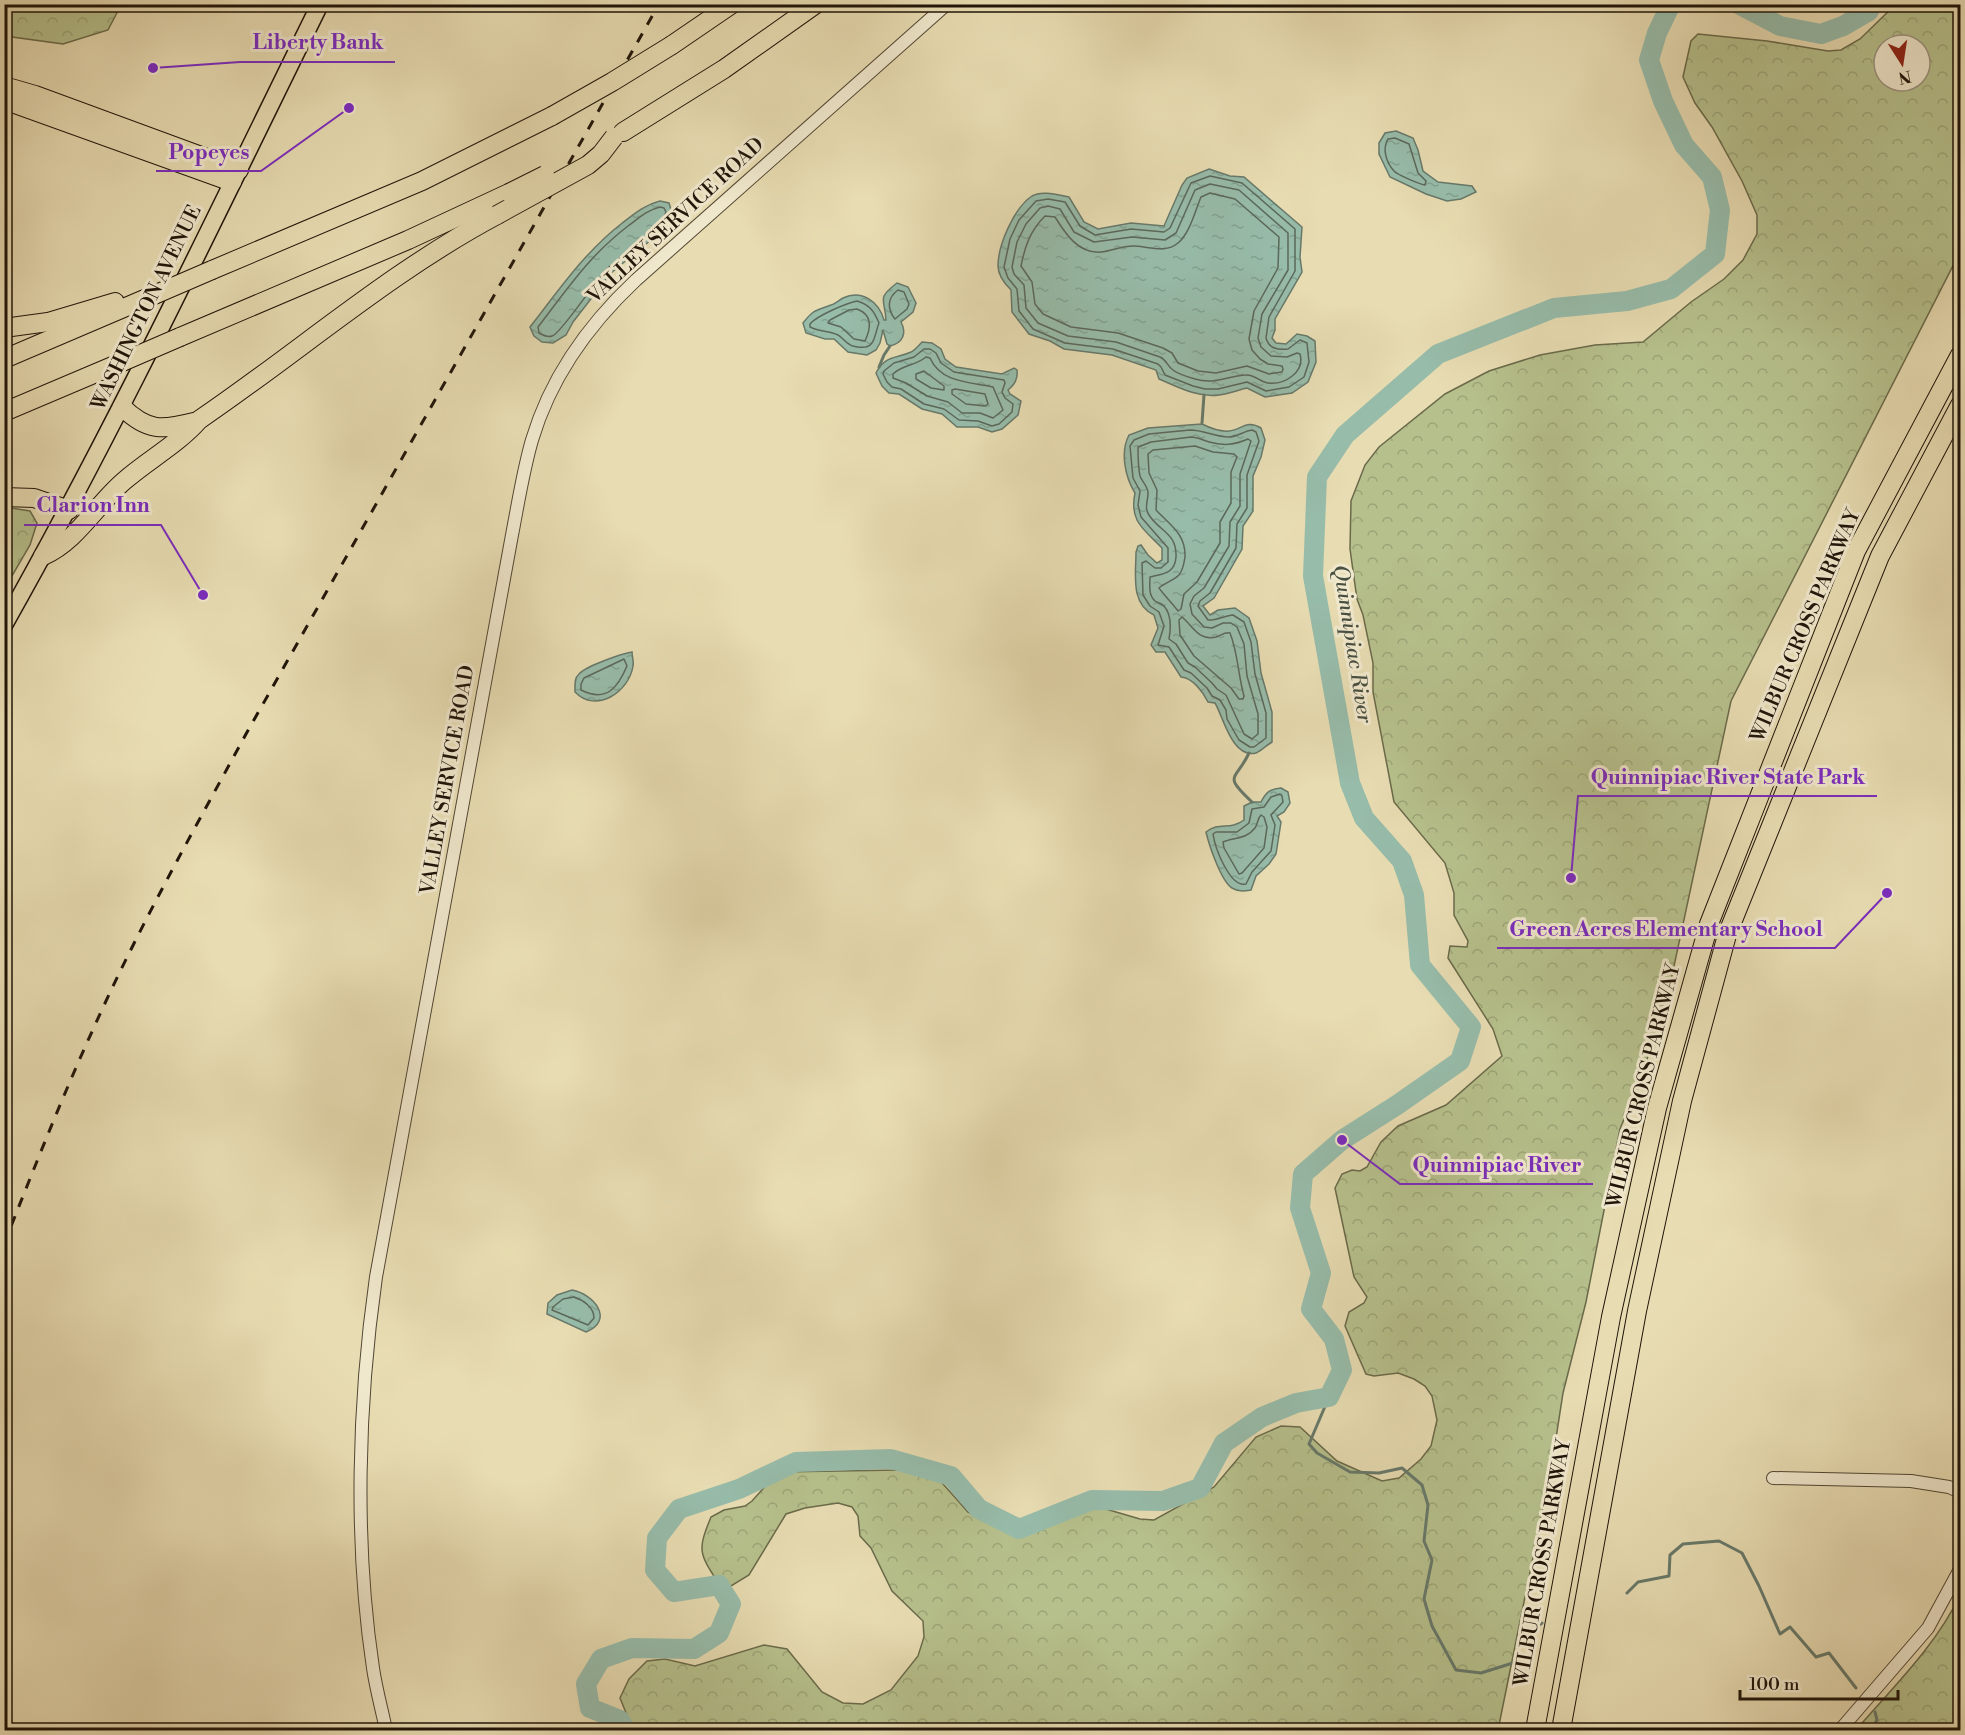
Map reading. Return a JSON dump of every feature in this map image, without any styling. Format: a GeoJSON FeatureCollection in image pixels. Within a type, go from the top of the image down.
{"type":"FeatureCollection","features":[{"type":"Feature","properties":{"kind":"highway"},"geometry":{"type":"LineString","coordinates":[[4,359],[422,180],[552,116],[612,82],[732,4]]}},
{"type":"Feature","properties":{"kind":"highway"},"geometry":{"type":"LineString","coordinates":[[4,412],[391,248],[509,193],[619,135],[724,69],[816,4]]}},
{"type":"Feature","properties":{"kind":"highway"},"geometry":{"type":"LineString","coordinates":[[4,86],[35,95],[236,176]]}},
{"type":"Feature","properties":{"kind":"highway"},"geometry":{"type":"LineString","coordinates":[[4,100],[236,176]]}},
{"type":"Feature","properties":{"kind":"highway"},"geometry":{"type":"LineString","coordinates":[[44,556],[66,544],[108,495],[199,420],[412,266],[497,214],[588,165],[619,135]]}},
{"type":"Feature","properties":{"kind":"highway"},"geometry":{"type":"LineString","coordinates":[[4,328],[48,321],[112,302],[148,298]]}},
{"type":"Feature","properties":{"kind":"highway","name":"WILBUR CROSS PARKWAY"},"geometry":{"type":"LineString","coordinates":[[1535,1731],[1611,1317],[1658,1108],[1709,924],[1856,551],[1960,355]]}},
{"type":"Feature","properties":{"kind":"highway","name":"WILBUR CROSS PARKWAY"},"geometry":{"type":"LineString","coordinates":[[1561,1731],[1637,1311],[1682,1101],[1727,935],[1880,556],[1960,405]]}},
{"type":"Feature","properties":{"kind":"highway"},"geometry":{"type":"LineString","coordinates":[[122,407],[139,422],[155,428],[172,428],[199,420]]}},
{"type":"Feature","properties":{"kind":"highway"},"geometry":{"type":"LineString","coordinates":[[4,497],[34,498],[69,510]]}},
{"type":"Feature","properties":{"kind":"main road","name":"WASHINGTON AVENUE"},"geometry":{"type":"LineString","coordinates":[[4,626],[69,510],[122,407],[320,4]]}},
{"type":"Feature","properties":{"kind":"street","name":"VALLEY SERVICE ROAD"},"geometry":{"type":"LineString","coordinates":[[386,1731],[373,1668],[361,1519],[362,1432],[368,1331],[512,535],[532,439],[559,375],[582,339],[603,313],[636,280],[947,4]]}},
{"type":"Feature","properties":{"kind":"street"},"geometry":{"type":"LineString","coordinates":[[1773,1478],[1911,1481],[1949,1487],[1960,1492]]}},
{"type":"Feature","properties":{"kind":"street"},"geometry":{"type":"LineString","coordinates":[[1840,1731],[1928,1628],[1960,1569]]}},
{"type":"Feature","properties":{"kind":"green space"},"geometry":{"type":"Polygon","coordinates":[[[4,5],[121,5],[108,30],[63,44],[5,36],[4,5]]]}},
{"type":"Feature","properties":{"kind":"green space"},"geometry":{"type":"Polygon","coordinates":[[[1895,5],[1960,5],[1960,252],[1731,701],[1671,980],[1642,1076],[1620,1129],[1586,1302],[1563,1393],[1552,1464],[1498,1730],[633,1730],[620,1698],[629,1679],[647,1661],[665,1659],[695,1666],[764,1645],[787,1649],[822,1692],[843,1703],[863,1704],[891,1690],[918,1656],[924,1637],[923,1621],[892,1591],[871,1548],[860,1536],[858,1516],[852,1507],[838,1503],[805,1508],[786,1514],[749,1575],[731,1586],[719,1584],[702,1552],[711,1517],[724,1510],[745,1506],[778,1472],[899,1470],[918,1467],[936,1476],[968,1512],[998,1524],[1017,1528],[1047,1521],[1071,1509],[1099,1507],[1140,1519],[1154,1520],[1214,1487],[1256,1437],[1281,1426],[1300,1427],[1337,1461],[1382,1481],[1399,1478],[1421,1459],[1431,1446],[1437,1420],[1432,1396],[1425,1386],[1398,1373],[1374,1376],[1366,1374],[1345,1326],[1349,1312],[1364,1303],[1367,1297],[1354,1277],[1335,1188],[1342,1174],[1352,1170],[1360,1171],[1367,1167],[1381,1142],[1398,1126],[1446,1105],[1502,1056],[1493,1029],[1448,958],[1450,946],[1467,947],[1468,941],[1454,915],[1454,893],[1445,863],[1394,802],[1373,692],[1373,663],[1363,615],[1357,599],[1350,549],[1351,501],[1365,465],[1379,447],[1445,394],[1489,371],[1540,355],[1595,345],[1643,342],[1691,302],[1724,279],[1743,260],[1757,234],[1757,215],[1742,181],[1712,127],[1695,103],[1683,77],[1691,41],[1698,34],[1767,41],[1828,51],[1841,50],[1860,39],[1895,5]]]}},
{"type":"Feature","properties":{"kind":"green space"},"geometry":{"type":"Polygon","coordinates":[[[5,507],[30,511],[37,523],[30,545],[5,588],[5,507]]]}},
{"type":"Feature","properties":{"kind":"green space"},"geometry":{"type":"Polygon","coordinates":[[[1960,1595],[1960,1730],[1856,1730],[1926,1649],[1939,1632],[1960,1595]]]}},
{"type":"Feature","properties":{"kind":"water"},"geometry":{"type":"Polygon","coordinates":[[[1396,131],[1413,138],[1423,171],[1438,182],[1472,186],[1476,192],[1461,199],[1447,201],[1390,177],[1379,154],[1379,143],[1385,133],[1396,131]]]}},
{"type":"Feature","properties":{"kind":"water"},"geometry":{"type":"Polygon","coordinates":[[[1209,169],[1230,176],[1244,177],[1302,227],[1300,257],[1302,272],[1275,319],[1272,338],[1276,343],[1286,344],[1297,334],[1315,341],[1316,362],[1308,382],[1292,393],[1265,397],[1247,388],[1211,396],[1203,395],[1159,379],[1156,370],[1112,355],[1064,349],[1050,341],[1029,334],[1012,312],[1011,290],[998,270],[1004,238],[1013,218],[1025,202],[1040,193],[1069,197],[1084,222],[1098,229],[1131,223],[1164,226],[1187,178],[1209,169]]]}},
{"type":"Feature","properties":{"kind":"water"},"geometry":{"type":"Polygon","coordinates":[[[660,201],[669,203],[672,213],[668,222],[658,234],[611,273],[573,322],[566,335],[553,343],[542,342],[534,336],[530,327],[595,247],[644,207],[660,201]]]}},
{"type":"Feature","properties":{"kind":"water"},"geometry":{"type":"Polygon","coordinates":[[[897,283],[908,287],[916,303],[913,312],[901,322],[904,334],[898,343],[890,346],[887,344],[883,330],[876,350],[867,355],[848,352],[834,339],[825,339],[806,333],[803,323],[812,313],[850,296],[857,295],[869,299],[886,320],[884,296],[897,283]]]}},
{"type":"Feature","properties":{"kind":"water"},"geometry":{"type":"Polygon","coordinates":[[[922,342],[932,343],[941,349],[945,359],[956,367],[1002,374],[1014,368],[1017,370],[1016,381],[1008,390],[1021,401],[1018,415],[1002,429],[992,432],[978,427],[957,427],[942,414],[922,409],[899,394],[889,393],[882,386],[876,373],[879,367],[891,358],[912,351],[922,342]]]}},
{"type":"Feature","properties":{"kind":"water"},"geometry":{"type":"Polygon","coordinates":[[[1202,424],[1225,431],[1248,425],[1256,426],[1261,428],[1265,440],[1253,476],[1253,511],[1243,526],[1242,549],[1214,598],[1203,606],[1210,615],[1218,610],[1235,608],[1249,618],[1257,641],[1261,673],[1272,712],[1272,742],[1256,753],[1241,750],[1230,735],[1215,703],[1208,702],[1193,683],[1181,677],[1165,652],[1156,652],[1151,645],[1158,628],[1154,615],[1141,604],[1136,588],[1138,546],[1141,545],[1157,563],[1162,560],[1162,548],[1144,530],[1136,518],[1135,493],[1129,480],[1124,457],[1126,442],[1129,435],[1148,428],[1202,424]]]}},
{"type":"Feature","properties":{"kind":"water"},"geometry":{"type":"Polygon","coordinates":[[[632,652],[633,664],[630,675],[625,684],[610,697],[592,701],[575,692],[576,678],[583,671],[632,652]]]}},
{"type":"Feature","properties":{"kind":"water"},"geometry":{"type":"Polygon","coordinates":[[[1281,788],[1288,792],[1290,803],[1284,812],[1277,816],[1281,822],[1276,854],[1256,876],[1251,890],[1242,891],[1232,888],[1220,871],[1206,832],[1216,827],[1239,823],[1244,820],[1244,806],[1252,802],[1261,802],[1269,792],[1281,788]]]}},
{"type":"Feature","properties":{"kind":"water"},"geometry":{"type":"Polygon","coordinates":[[[572,1290],[580,1292],[594,1302],[600,1314],[595,1327],[586,1332],[547,1314],[548,1303],[557,1295],[572,1290]]]}},
{"type":"Feature","properties":{"kind":"waterway","name":"Quinnipiac River"},"geometry":{"type":"LineString","coordinates":[[625,1730],[620,1720],[590,1708],[586,1684],[601,1659],[632,1648],[694,1649],[719,1633],[731,1604],[719,1585],[674,1592],[655,1570],[657,1538],[679,1509],[739,1489],[796,1462],[891,1459],[951,1476],[979,1509],[1019,1529],[1092,1500],[1163,1501],[1200,1488],[1224,1443],[1262,1417],[1296,1403],[1329,1397],[1342,1370],[1334,1339],[1311,1309],[1321,1273],[1300,1208],[1303,1174],[1342,1140],[1460,1061],[1471,1027],[1420,965],[1414,895],[1402,861],[1364,818],[1350,783],[1313,576],[1317,477],[1345,435],[1438,354],[1554,308],[1627,301],[1671,289],[1715,254],[1720,210],[1712,177],[1684,145],[1663,101],[1649,60],[1657,33],[1671,4]]}},
{"type":"Feature","properties":{"kind":"waterway","name":"Quinnipiac River"},"geometry":{"type":"LineString","coordinates":[[1738,4],[1780,26],[1821,34],[1843,26],[1869,11],[1871,4]]}},
{"type":"Feature","properties":{"kind":"waterway"},"geometry":{"type":"LineString","coordinates":[[879,367],[890,346]]}},
{"type":"Feature","properties":{"kind":"waterway"},"geometry":{"type":"LineString","coordinates":[[1202,423],[1204,395]]}},
{"type":"Feature","properties":{"kind":"waterway"},"geometry":{"type":"LineString","coordinates":[[1249,753],[1236,773],[1234,782],[1252,802]]}},
{"type":"Feature","properties":{"kind":"waterway"},"geometry":{"type":"LineString","coordinates":[[1329,1397],[1309,1444],[1317,1453],[1350,1472],[1379,1473],[1402,1468],[1422,1485],[1428,1505],[1424,1541],[1432,1560],[1424,1599],[1432,1626],[1456,1670],[1481,1673],[1529,1658],[1532,1649],[1524,1644],[1529,1633],[1542,1623]]}},
{"type":"Feature","properties":{"kind":"waterway"},"geometry":{"type":"LineString","coordinates":[[1627,1593],[1638,1582],[1669,1576],[1670,1555],[1683,1544],[1719,1541],[1742,1553],[1780,1634],[1790,1627],[1816,1657],[1829,1653],[1856,1688]]}},
{"type":"Feature","properties":{"kind":"waterway"},"geometry":{"type":"LineString","coordinates":[[1871,1730],[1877,1720],[1875,1712]]}},
{"type":"Feature","properties":{"kind":"railway"},"geometry":{"type":"LineString","coordinates":[[4,1244],[83,1052],[130,951],[168,878],[246,734],[659,4]]}},
{"type":"Feature","properties":{"kind":"place","name":"Liberty Bank"},"geometry":{"type":"Point","coordinates":[153,68]}},
{"type":"Feature","properties":{"kind":"place","name":"Popeyes"},"geometry":{"type":"Point","coordinates":[349,108]}},
{"type":"Feature","properties":{"kind":"place","name":"Clarion Inn"},"geometry":{"type":"Point","coordinates":[203,595]}},
{"type":"Feature","properties":{"kind":"place","name":"Quinnipiac River State Park"},"geometry":{"type":"Point","coordinates":[1571,878]}},
{"type":"Feature","properties":{"kind":"place","name":"Green Acres Elementary School"},"geometry":{"type":"Point","coordinates":[1887,893]}},
{"type":"Feature","properties":{"kind":"place","name":"Quinnipiac River"},"geometry":{"type":"Point","coordinates":[1342,1140]}}]}
